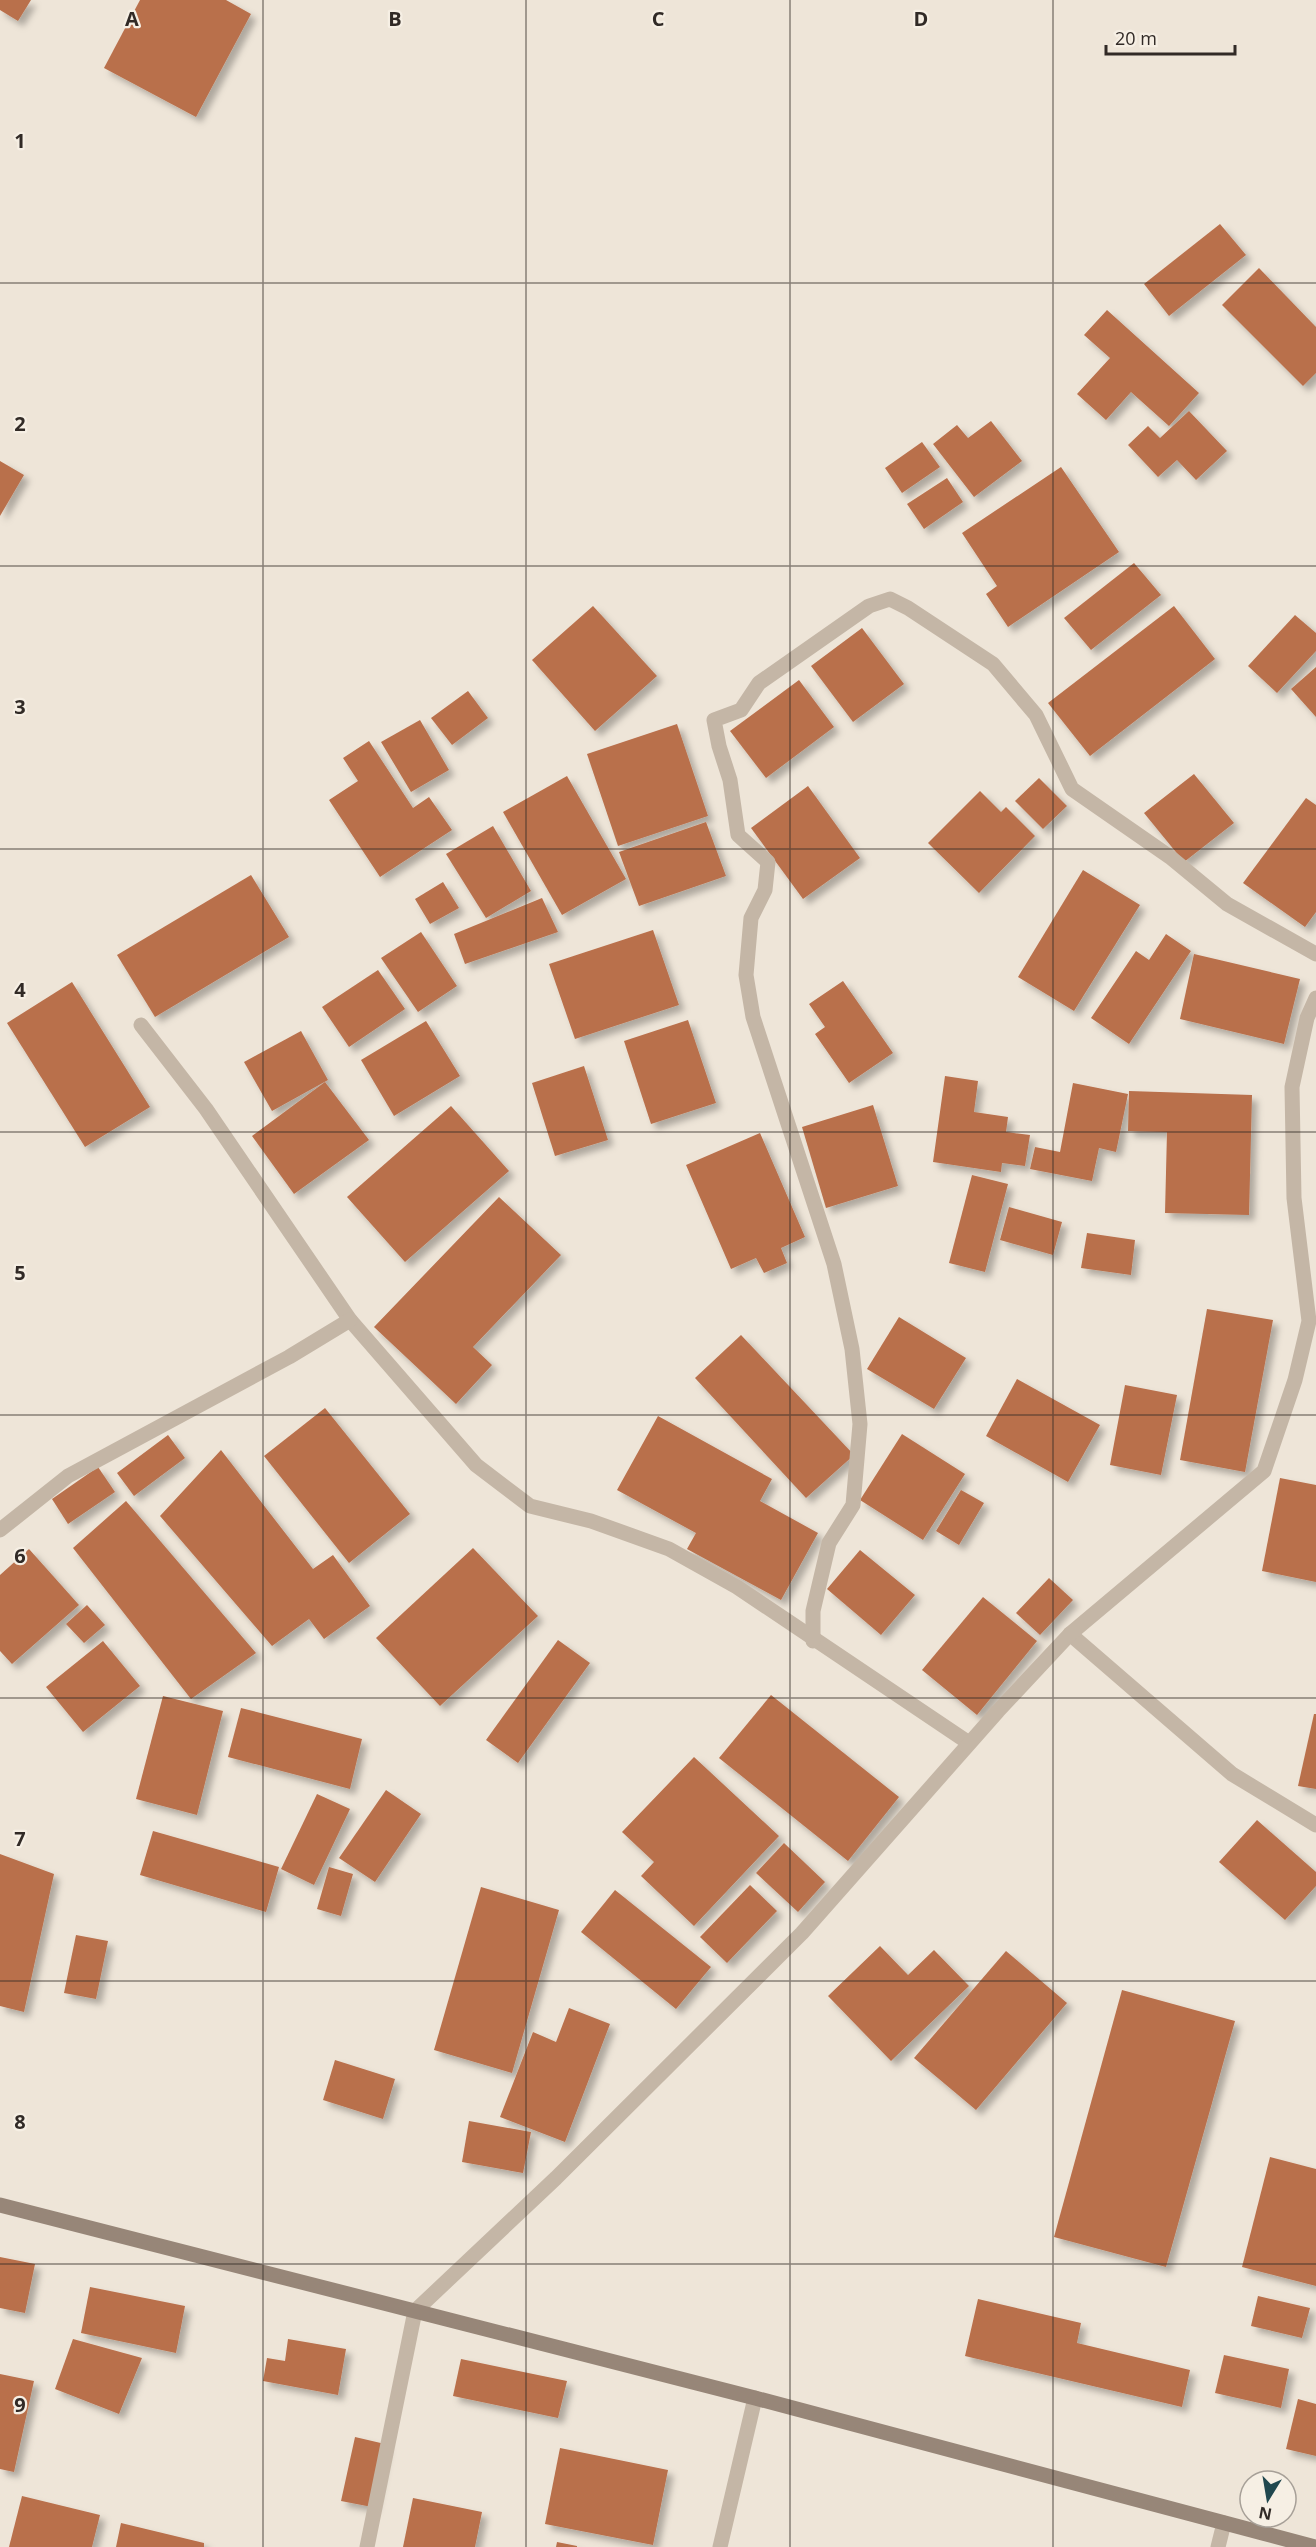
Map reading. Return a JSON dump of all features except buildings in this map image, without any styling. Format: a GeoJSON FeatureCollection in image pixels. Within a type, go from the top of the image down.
{"type":"FeatureCollection","features":[{"type":"Feature","properties":{"kind":"main road"},"geometry":{"type":"LineString","coordinates":[[0,2205],[755,2398],[1315,2547]]}},
{"type":"Feature","properties":{"kind":"street"},"geometry":{"type":"LineString","coordinates":[[813,1641],[813,1611],[829,1543],[853,1505],[860,1424],[852,1348],[834,1264],[753,1017],[746,975],[752,918],[765,890],[768,862],[738,835],[730,780],[714,720],[741,710],[759,683],[869,606],[890,599],[908,608],[993,664],[1036,715],[1072,789],[1170,857],[1227,904],[1316,954]]}},
{"type":"Feature","properties":{"kind":"street"},"geometry":{"type":"LineString","coordinates":[[367,2547],[415,2311],[556,2178],[802,1933],[969,1743],[1070,1634],[1264,1471],[1312,1322],[1294,1198],[1292,1087],[1307,1018],[1316,998]]}},
{"type":"Feature","properties":{"kind":"street"},"geometry":{"type":"LineString","coordinates":[[141,1024],[206,1109],[350,1320],[476,1465],[530,1506],[591,1521],[669,1549],[737,1587],[813,1641],[969,1743]]}},
{"type":"Feature","properties":{"kind":"street"},"geometry":{"type":"LineString","coordinates":[[0,1530],[68,1476],[289,1357],[350,1320]]}},
{"type":"Feature","properties":{"kind":"street"},"geometry":{"type":"LineString","coordinates":[[1070,1634],[1232,1774],[1316,1825]]}},
{"type":"Feature","properties":{"kind":"street"},"geometry":{"type":"LineString","coordinates":[[720,2547],[755,2398]]}},
{"type":"Feature","properties":{"kind":"street"},"geometry":{"type":"LineString","coordinates":[[1218,2547],[1224,2523]]}}]}
